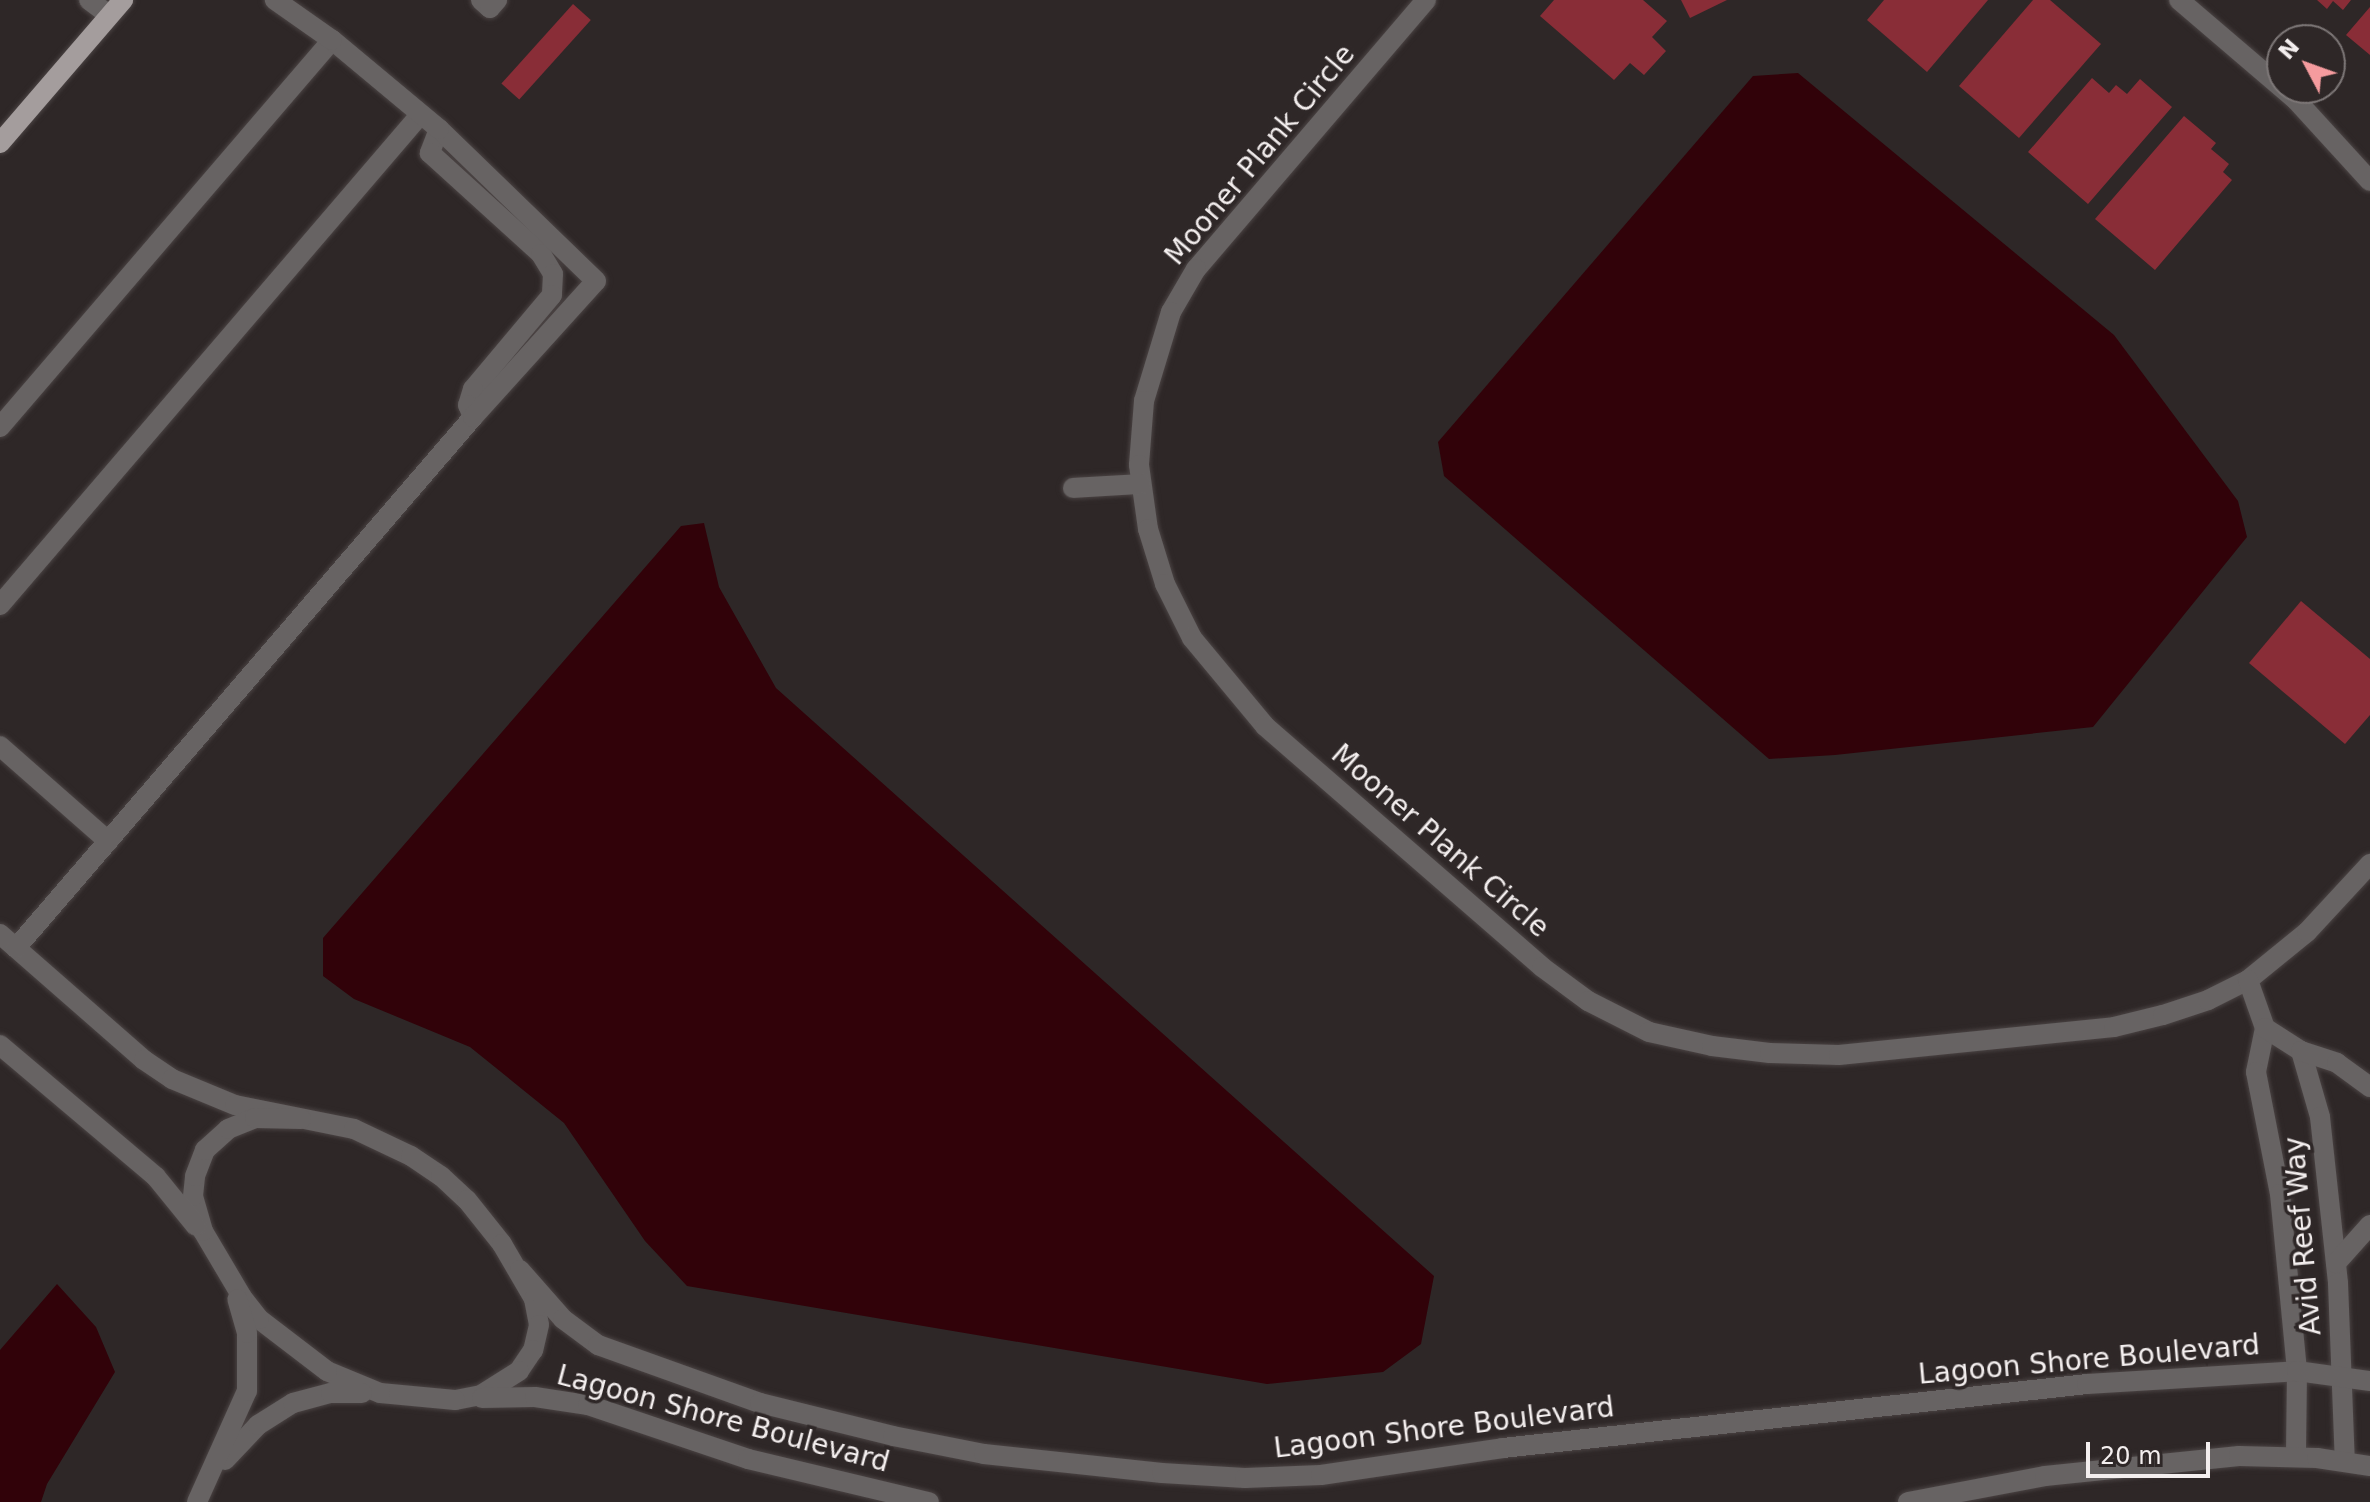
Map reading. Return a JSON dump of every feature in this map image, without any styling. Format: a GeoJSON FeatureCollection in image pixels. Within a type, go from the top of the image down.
{"type":"FeatureCollection","features":[{"type":"Feature","properties":{"kind":"main road"},"geometry":{"type":"LineString","coordinates":[[0,143],[116,8]]}},
{"type":"Feature","properties":{"kind":"street"},"geometry":{"type":"LineString","coordinates":[[89,0],[116,8]]}},
{"type":"Feature","properties":{"kind":"street"},"geometry":{"type":"LineString","coordinates":[[275,0],[332,40],[439,129],[596,281],[473,417],[108,841],[8,941],[144,1060],[172,1079],[235,1105],[354,1129],[392,1146],[431,1169],[467,1200],[520,1270],[534,1299],[539,1325],[533,1350],[519,1371],[500,1386],[455,1400]]}},
{"type":"Feature","properties":{"kind":"street"},"geometry":{"type":"LineString","coordinates":[[481,0],[490,8],[497,0]]}},
{"type":"Feature","properties":{"kind":"street","name":"Mooner Plank Circle"},"geometry":{"type":"LineString","coordinates":[[1426,0],[1196,269],[1171,312],[1144,401],[1139,465],[1141,484],[1148,529],[1165,584],[1192,638],[1225,682],[1265,726],[1542,967],[1619,1019],[1649,1032],[1712,1046],[1770,1053],[1839,1055],[2114,1027],[2208,1000],[2248,980],[2307,932],[2370,864]]}},
{"type":"Feature","properties":{"kind":"street"},"geometry":{"type":"LineString","coordinates":[[2179,0],[2304,108],[2370,181]]}},
{"type":"Feature","properties":{"kind":"street"},"geometry":{"type":"LineString","coordinates":[[0,427],[332,40]]}},
{"type":"Feature","properties":{"kind":"street"},"geometry":{"type":"LineString","coordinates":[[0,605],[420,115]]}},
{"type":"Feature","properties":{"kind":"street"},"geometry":{"type":"LineString","coordinates":[[439,129],[430,153],[541,254],[553,274],[552,295],[473,389],[468,405],[473,417]]}},
{"type":"Feature","properties":{"kind":"street"},"geometry":{"type":"LineString","coordinates":[[1073,488],[1141,484]]}},
{"type":"Feature","properties":{"kind":"street"},"geometry":{"type":"LineString","coordinates":[[0,746],[108,841]]}},
{"type":"Feature","properties":{"kind":"street"},"geometry":{"type":"LineString","coordinates":[[2248,980],[2265,1028],[2301,1051],[2337,1063],[2370,1087]]}},
{"type":"Feature","properties":{"kind":"street","name":"Avid Reef Way"},"geometry":{"type":"LineString","coordinates":[[2265,1028],[2256,1072],[2280,1194],[2297,1371],[2296,1456]]}},
{"type":"Feature","properties":{"kind":"street"},"geometry":{"type":"LineString","coordinates":[[0,1045],[156,1177],[210,1247],[259,1319],[301,1355],[356,1386],[380,1393]]}},
{"type":"Feature","properties":{"kind":"street","name":"Avid Reef Way"},"geometry":{"type":"LineString","coordinates":[[2301,1051],[2320,1117],[2336,1263],[2345,1462]]}},
{"type":"Feature","properties":{"kind":"street"},"geometry":{"type":"LineString","coordinates":[[210,1247],[193,1196],[195,1176],[205,1150],[228,1129],[255,1118],[301,1119]]}},
{"type":"Feature","properties":{"kind":"street"},"geometry":{"type":"LineString","coordinates":[[2336,1263],[2370,1225]]}},
{"type":"Feature","properties":{"kind":"street","name":"Lagoon Shore Boulevard"},"geometry":{"type":"LineString","coordinates":[[520,1270],[563,1319],[598,1345],[760,1403],[893,1436],[984,1454],[1175,1474],[1245,1478],[1321,1475],[1503,1448],[2087,1384],[2297,1371],[2370,1381]]}},
{"type":"Feature","properties":{"kind":"street"},"geometry":{"type":"LineString","coordinates":[[197,1502],[242,1407],[249,1364],[244,1318],[226,1273]]}},
{"type":"Feature","properties":{"kind":"street"},"geometry":{"type":"LineString","coordinates":[[209,1478],[258,1425],[293,1403],[331,1393],[380,1393]]}},
{"type":"Feature","properties":{"kind":"street","name":"Lagoon Shore Boulevard"},"geometry":{"type":"LineString","coordinates":[[380,1393],[455,1400],[535,1397],[588,1405],[748,1459],[929,1502]]}},
{"type":"Feature","properties":{"kind":"street"},"geometry":{"type":"LineString","coordinates":[[1908,1502],[2045,1476],[2137,1464],[2239,1456],[2296,1456],[2370,1466]]}},
{"type":"Feature","properties":{"kind":"shaded area"},"geometry":{"type":"Polygon","coordinates":[[[1798,73],[2114,335],[2238,501],[2247,537],[2093,727],[1835,755],[1769,759],[1444,476],[1438,442],[1753,76],[1798,73]]]}},
{"type":"Feature","properties":{"kind":"shaded area"},"geometry":{"type":"Polygon","coordinates":[[[704,523],[719,587],[776,688],[1434,1276],[1421,1344],[1383,1372],[1267,1384],[687,1286],[645,1241],[564,1123],[470,1047],[354,999],[323,976],[323,938],[681,526],[704,523]]]}},
{"type":"Feature","properties":{"kind":"shaded area"},"geometry":{"type":"Polygon","coordinates":[[[57,1284],[96,1327],[115,1372],[47,1484],[41,1502],[0,1502],[0,1350],[57,1284]]]}},
{"type":"Feature","properties":{"kind":"building"},"geometry":{"type":"Polygon","coordinates":[[[1554,0],[1643,0],[1667,21],[1652,37],[1666,51],[1644,75],[1630,63],[1614,80],[1540,16],[1554,0]]]}},
{"type":"Feature","properties":{"kind":"building"},"geometry":{"type":"Polygon","coordinates":[[[1681,0],[1727,0],[1690,18],[1681,0]]]}},
{"type":"Feature","properties":{"kind":"building"},"geometry":{"type":"Polygon","coordinates":[[[1884,0],[1988,0],[1927,72],[1867,20],[1884,0]]]}},
{"type":"Feature","properties":{"kind":"building"},"geometry":{"type":"Polygon","coordinates":[[[2033,0],[2050,0],[2101,44],[2019,138],[1959,86],[2033,0]]]}},
{"type":"Feature","properties":{"kind":"building"},"geometry":{"type":"Polygon","coordinates":[[[2317,0],[2351,0],[2343,10],[2333,1],[2327,9],[2317,0]]]}},
{"type":"Feature","properties":{"kind":"building"},"geometry":{"type":"Polygon","coordinates":[[[573,4],[591,20],[519,100],[501,84],[573,4]]]}},
{"type":"Feature","properties":{"kind":"building"},"geometry":{"type":"Polygon","coordinates":[[[2370,7],[2370,55],[2346,35],[2370,7]]]}},
{"type":"Feature","properties":{"kind":"building"},"geometry":{"type":"Polygon","coordinates":[[[2092,78],[2109,93],[2116,85],[2127,94],[2140,79],[2172,107],[2088,204],[2028,152],[2092,78]]]}},
{"type":"Feature","properties":{"kind":"building"},"geometry":{"type":"Polygon","coordinates":[[[2184,116],[2216,143],[2211,149],[2229,164],[2223,172],[2232,180],[2155,270],[2095,219],[2184,116]]]}},
{"type":"Feature","properties":{"kind":"building"},"geometry":{"type":"Polygon","coordinates":[[[2301,601],[2370,659],[2370,715],[2345,744],[2249,663],[2301,601]]]}}]}
